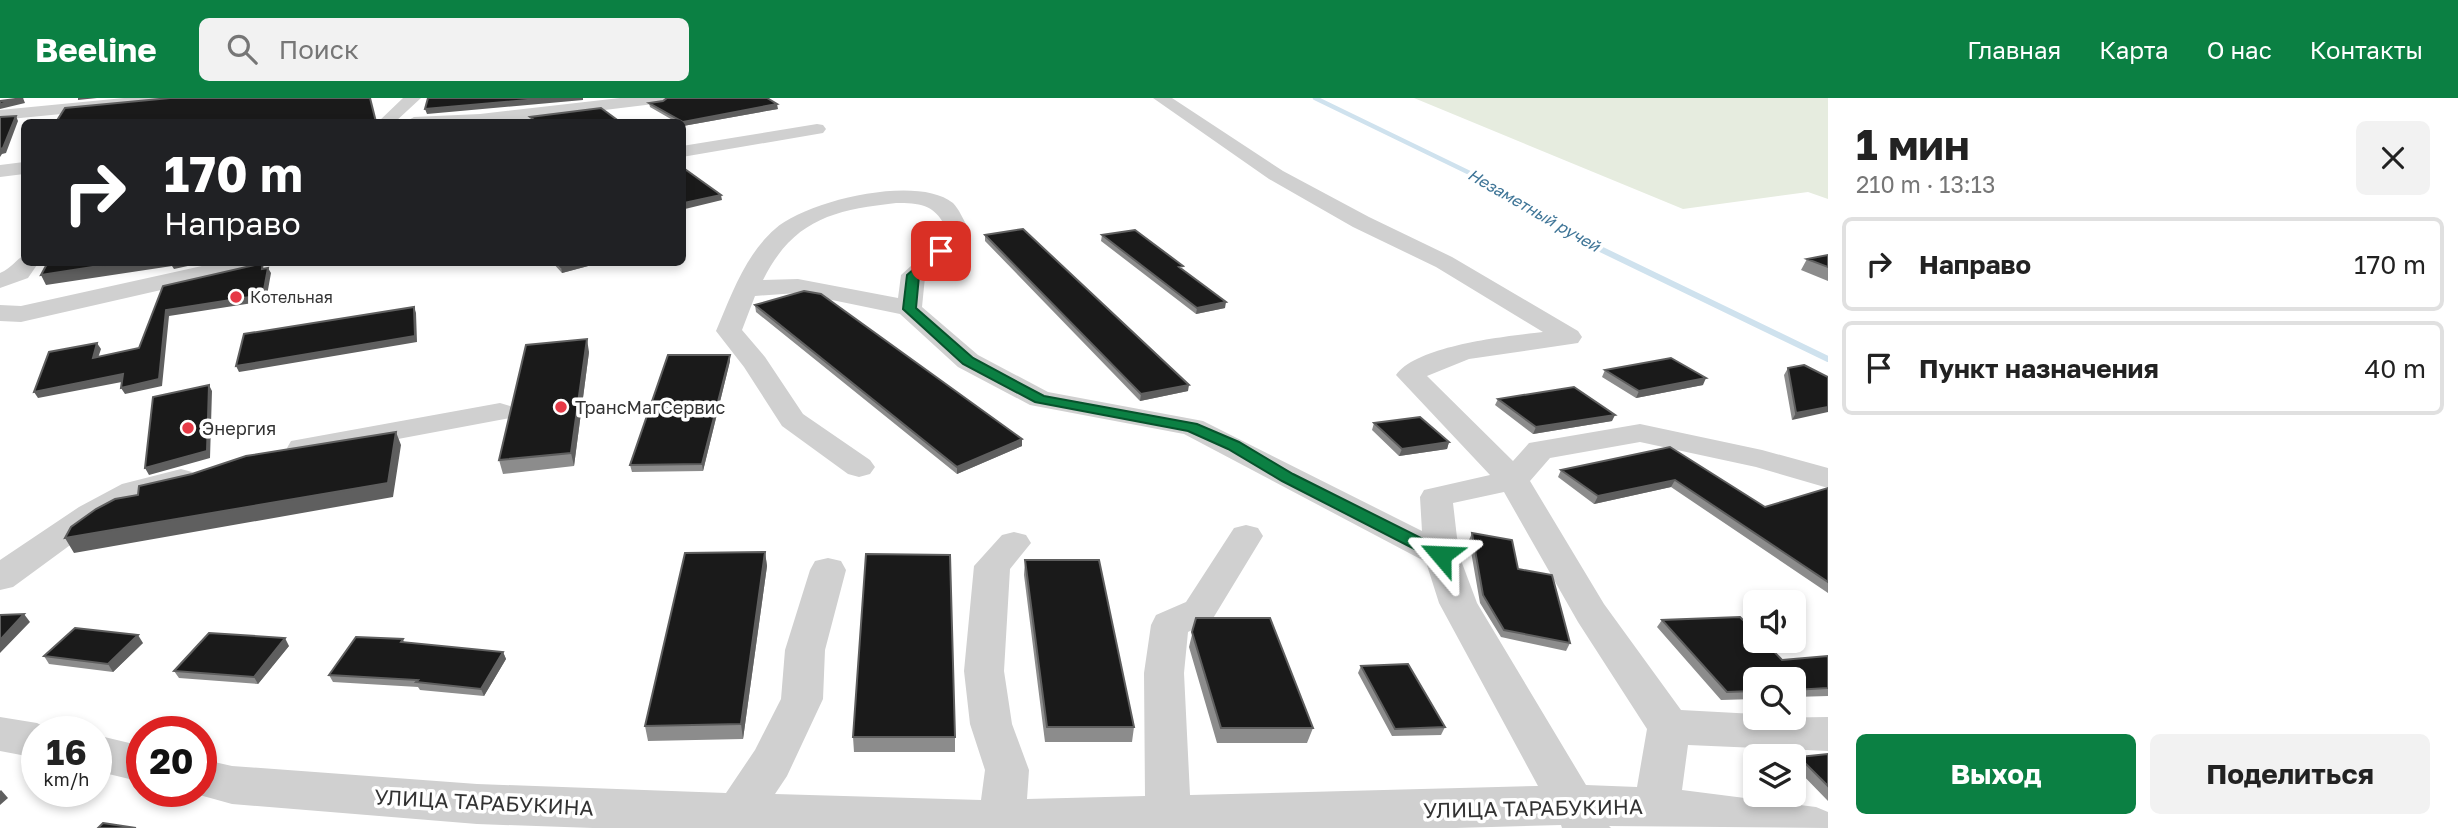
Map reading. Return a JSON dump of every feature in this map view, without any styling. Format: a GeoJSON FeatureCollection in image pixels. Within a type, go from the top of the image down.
{"type":"FeatureCollection","features":[{"type":"Feature","properties":{"kind":"street"},"geometry":{"type":"LineString","coordinates":[[0,115],[174,98]]}},
{"type":"Feature","properties":{"kind":"street"},"geometry":{"type":"LineString","coordinates":[[389,119],[413,98]]}},
{"type":"Feature","properties":{"kind":"street"},"geometry":{"type":"LineString","coordinates":[[504,119],[662,98]]}},
{"type":"Feature","properties":{"kind":"street"},"geometry":{"type":"LineString","coordinates":[[1161,98],[1276,175],[1361,222],[1444,262],[1569,337],[1468,353],[1424,364],[1410,375],[1513,480],[1591,613],[1669,727],[1657,807]]}},
{"type":"Feature","properties":{"kind":"street"},"geometry":{"type":"LineString","coordinates":[[686,151],[817,129]]}},
{"type":"Feature","properties":{"kind":"street"},"geometry":{"type":"LineString","coordinates":[[0,171],[21,168]]}},
{"type":"Feature","properties":{"kind":"street"},"geometry":{"type":"LineString","coordinates":[[859,467],[792,420],[755,363],[729,331],[766,250],[800,221],[888,196],[925,199],[945,207],[956,226],[941,251],[913,275],[909,309]]}},
{"type":"Feature","properties":{"kind":"street"},"geometry":{"type":"LineString","coordinates":[[0,281],[20,273],[25,266]]}},
{"type":"Feature","properties":{"kind":"street"},"geometry":{"type":"LineString","coordinates":[[0,313],[22,314],[235,266]]}},
{"type":"Feature","properties":{"kind":"street"},"geometry":{"type":"LineString","coordinates":[[746,290],[767,286],[798,286],[877,300],[909,309],[968,361],[1040,399],[1192,427],[1441,555]]}},
{"type":"Feature","properties":{"kind":"street"},"geometry":{"type":"LineString","coordinates":[[275,453],[500,412]]}},
{"type":"Feature","properties":{"kind":"street"},"geometry":{"type":"LineString","coordinates":[[1581,817],[1518,712],[1458,603],[1441,555],[1436,497],[1513,480],[1540,450],[1640,433],[1762,459],[1828,478]]}},
{"type":"Feature","properties":{"kind":"street"},"geometry":{"type":"LineString","coordinates":[[0,578],[91,514],[134,491],[212,470]]}},
{"type":"Feature","properties":{"kind":"street"},"geometry":{"type":"LineString","coordinates":[[1168,816],[1164,673],[1170,625],[1199,611],[1246,536]]}},
{"type":"Feature","properties":{"kind":"street"},"geometry":{"type":"LineString","coordinates":[[1002,821],[1007,770],[991,724],[985,659],[992,566],[1014,543]]}},
{"type":"Feature","properties":{"kind":"street"},"geometry":{"type":"LineString","coordinates":[[737,814],[771,763],[802,699],[805,650],[828,570]]}},
{"type":"Feature","properties":{"kind":"street"},"geometry":{"type":"LineString","coordinates":[[1669,727],[1828,734]]}},
{"type":"Feature","properties":{"kind":"street"},"geometry":{"type":"LineString","coordinates":[[0,734],[21,738]]}},
{"type":"Feature","properties":{"kind":"street","name":"УЛИЦА ТАРАБУКИНА"},"geometry":{"type":"LineString","coordinates":[[217,782],[477,804],[737,814],[1002,821],[1168,816],[1581,817],[1657,807],[1816,828]]}},
{"type":"Feature","properties":{"kind":"shaded area"},"geometry":{"type":"Polygon","coordinates":[[[1414,98],[1828,98],[1828,199],[1808,192],[1683,209],[1414,98]]]}},
{"type":"Feature","properties":{"kind":"building"},"geometry":{"type":"Polygon","coordinates":[[[23,98],[0,104],[0,101],[23,98]]]}},
{"type":"Feature","properties":{"kind":"building"},"geometry":{"type":"Polygon","coordinates":[[[170,98],[370,98],[375,119],[58,119],[65,108],[170,98]]]}},
{"type":"Feature","properties":{"kind":"building"},"geometry":{"type":"Polygon","coordinates":[[[428,98],[550,98],[425,109],[428,98]]]}},
{"type":"Feature","properties":{"kind":"building"},"geometry":{"type":"Polygon","coordinates":[[[667,98],[767,98],[777,104],[686,121],[686,119],[678,119],[649,103],[667,98]]]}},
{"type":"Feature","properties":{"kind":"building"},"geometry":{"type":"Polygon","coordinates":[[[601,108],[616,119],[533,119],[530,117],[601,108]]]}},
{"type":"Feature","properties":{"kind":"building"},"geometry":{"type":"Polygon","coordinates":[[[16,116],[3,148],[0,149],[0,117],[16,116]]]}},
{"type":"Feature","properties":{"kind":"building"},"geometry":{"type":"Polygon","coordinates":[[[686,170],[721,195],[686,203],[686,170]]]}},
{"type":"Feature","properties":{"kind":"building"},"geometry":{"type":"Polygon","coordinates":[[[1023,229],[1189,385],[1141,394],[985,235],[1023,229]]]}},
{"type":"Feature","properties":{"kind":"building"},"geometry":{"type":"Polygon","coordinates":[[[1135,230],[1226,302],[1197,308],[1102,235],[1135,230]]]}},
{"type":"Feature","properties":{"kind":"building"},"geometry":{"type":"Polygon","coordinates":[[[1828,255],[1828,267],[1807,259],[1828,255]]]}},
{"type":"Feature","properties":{"kind":"building"},"geometry":{"type":"Polygon","coordinates":[[[46,266],[99,266],[41,275],[46,266]]]}},
{"type":"Feature","properties":{"kind":"building"},"geometry":{"type":"Polygon","coordinates":[[[250,266],[268,268],[263,295],[166,310],[159,379],[121,388],[123,374],[34,392],[49,352],[97,343],[93,358],[139,348],[163,286],[250,266]]]}},
{"type":"Feature","properties":{"kind":"building"},"geometry":{"type":"Polygon","coordinates":[[[804,291],[821,294],[1022,439],[957,467],[755,305],[804,291]]]}},
{"type":"Feature","properties":{"kind":"building"},"geometry":{"type":"Polygon","coordinates":[[[414,307],[415,336],[236,366],[244,334],[414,307]]]}},
{"type":"Feature","properties":{"kind":"building"},"geometry":{"type":"Polygon","coordinates":[[[587,339],[571,453],[499,460],[526,345],[587,339]]]}},
{"type":"Feature","properties":{"kind":"building"},"geometry":{"type":"Polygon","coordinates":[[[668,355],[730,355],[702,464],[630,465],[668,355]]]}},
{"type":"Feature","properties":{"kind":"building"},"geometry":{"type":"Polygon","coordinates":[[[1671,358],[1706,378],[1639,391],[1605,370],[1671,358]]]}},
{"type":"Feature","properties":{"kind":"building"},"geometry":{"type":"Polygon","coordinates":[[[1804,365],[1828,377],[1828,407],[1796,413],[1788,368],[1804,365]]]}},
{"type":"Feature","properties":{"kind":"building"},"geometry":{"type":"Polygon","coordinates":[[[209,385],[207,451],[145,468],[153,397],[209,385]]]}},
{"type":"Feature","properties":{"kind":"building"},"geometry":{"type":"Polygon","coordinates":[[[1574,387],[1615,415],[1536,427],[1498,399],[1574,387]]]}},
{"type":"Feature","properties":{"kind":"building"},"geometry":{"type":"Polygon","coordinates":[[[1420,417],[1449,442],[1402,449],[1374,423],[1420,417]]]}},
{"type":"Feature","properties":{"kind":"building"},"geometry":{"type":"Polygon","coordinates":[[[396,432],[388,483],[65,538],[71,527],[96,509],[115,499],[138,495],[139,486],[192,474],[246,456],[396,432]]]}},
{"type":"Feature","properties":{"kind":"building"},"geometry":{"type":"Polygon","coordinates":[[[1670,447],[1765,507],[1828,488],[1828,582],[1675,480],[1598,496],[1561,470],[1670,447]]]}},
{"type":"Feature","properties":{"kind":"building"},"geometry":{"type":"Polygon","coordinates":[[[1472,533],[1512,540],[1518,569],[1552,575],[1570,643],[1504,630],[1483,595],[1472,533]]]}},
{"type":"Feature","properties":{"kind":"building"},"geometry":{"type":"Polygon","coordinates":[[[765,552],[741,724],[645,726],[685,553],[765,552]]]}},
{"type":"Feature","properties":{"kind":"building"},"geometry":{"type":"Polygon","coordinates":[[[866,554],[950,555],[955,737],[853,737],[866,554]]]}},
{"type":"Feature","properties":{"kind":"building"},"geometry":{"type":"Polygon","coordinates":[[[1025,560],[1099,560],[1134,727],[1047,727],[1025,560]]]}},
{"type":"Feature","properties":{"kind":"building"},"geometry":{"type":"Polygon","coordinates":[[[24,614],[0,640],[0,615],[24,614]]]}},
{"type":"Feature","properties":{"kind":"building"},"geometry":{"type":"Polygon","coordinates":[[[1740,617],[1743,620],[1743,653],[1775,653],[1782,660],[1828,656],[1828,688],[1806,689],[1806,667],[1743,667],[1743,691],[1727,692],[1662,620],[1740,617]]]}},
{"type":"Feature","properties":{"kind":"building"},"geometry":{"type":"Polygon","coordinates":[[[1196,618],[1270,618],[1313,728],[1221,728],[1192,632],[1196,618]]]}},
{"type":"Feature","properties":{"kind":"building"},"geometry":{"type":"Polygon","coordinates":[[[75,628],[138,635],[108,664],[44,656],[75,628]]]}},
{"type":"Feature","properties":{"kind":"building"},"geometry":{"type":"Polygon","coordinates":[[[209,633],[285,638],[254,677],[174,671],[209,633]]]}},
{"type":"Feature","properties":{"kind":"building"},"geometry":{"type":"Polygon","coordinates":[[[356,637],[403,639],[401,642],[503,652],[481,689],[416,682],[418,680],[329,675],[356,637]]]}},
{"type":"Feature","properties":{"kind":"building"},"geometry":{"type":"Polygon","coordinates":[[[1408,664],[1445,727],[1395,729],[1361,666],[1408,664]]]}},
{"type":"Feature","properties":{"kind":"building"},"geometry":{"type":"Polygon","coordinates":[[[1828,754],[1828,786],[1806,764],[1806,756],[1828,754]]]}},
{"type":"Feature","properties":{"kind":"building"},"geometry":{"type":"Polygon","coordinates":[[[103,823],[136,828],[98,828],[103,823]]]}},
{"type":"Feature","properties":{"kind":"waterway","name":"Незаметный ручей"},"geometry":{"type":"LineString","coordinates":[[1315,98],[1478,177],[1538,215]]}},
{"type":"Feature","properties":{"kind":"waterway","name":"Незаметный ручей"},"geometry":{"type":"LineString","coordinates":[[1536,214],[1563,231],[1828,359]]}},
{"type":"Feature","properties":{"kind":"place","name":"Котельная"},"geometry":{"type":"Point","coordinates":[236,297]}},
{"type":"Feature","properties":{"kind":"place","name":"ТрансМагСервис"},"geometry":{"type":"Point","coordinates":[561,407]}},
{"type":"Feature","properties":{"kind":"place","name":"Энергия"},"geometry":{"type":"Point","coordinates":[188,428]}},
{"type":"Feature","properties":{"kind":"route"},"geometry":{"type":"LineString","coordinates":[[941,251],[913,275],[909,309],[968,361],[1040,399],[1192,427],[1441,555]]}}]}
